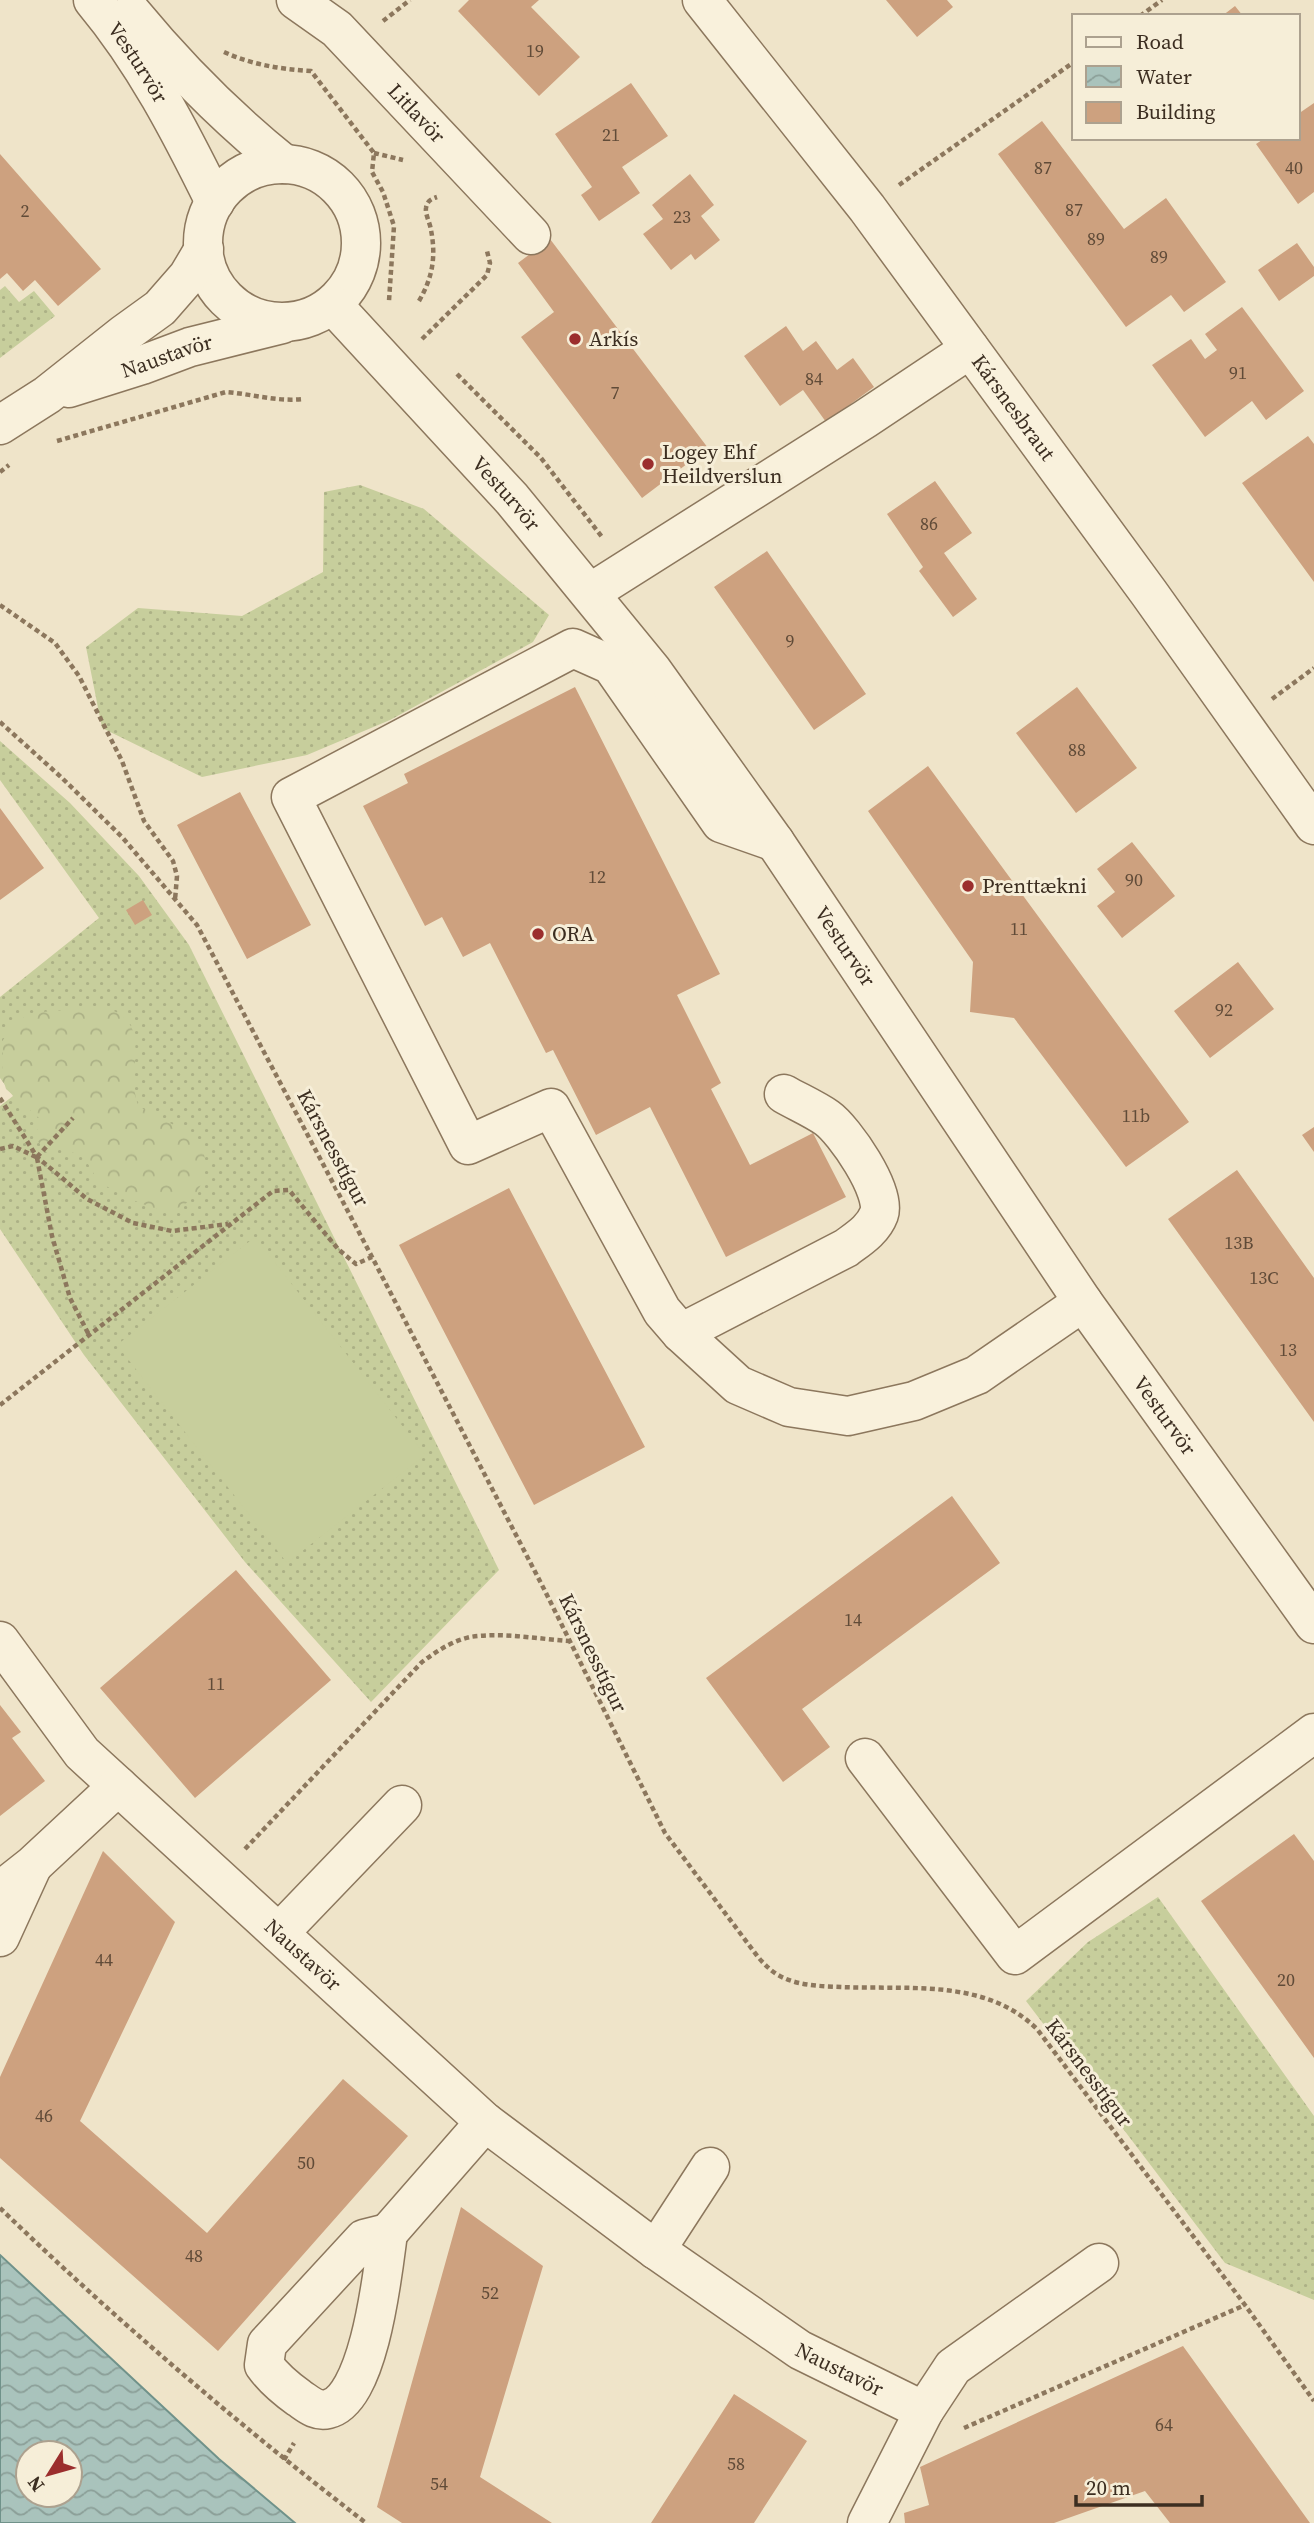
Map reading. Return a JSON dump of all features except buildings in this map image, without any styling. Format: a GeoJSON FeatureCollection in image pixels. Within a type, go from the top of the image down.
{"type":"FeatureCollection","features":[{"type":"Feature","properties":{"kind":"street","name":"Vesturvör"},"geometry":{"type":"LineString","coordinates":[[93,0],[135,55],[162,100],[215,202]]}},
{"type":"Feature","properties":{"kind":"street","name":"Vesturvör"},"geometry":{"type":"LineString","coordinates":[[122,0],[166,54],[238,128],[284,164]]}},
{"type":"Feature","properties":{"kind":"street","name":"Litlavör"},"geometry":{"type":"LineString","coordinates":[[296,0],[337,29],[531,235]]}},
{"type":"Feature","properties":{"kind":"street","name":"Kársnesbraut"},"geometry":{"type":"LineString","coordinates":[[702,0],[867,208],[1149,593],[1314,825]]}},
{"type":"Feature","properties":{"kind":"street"},"geometry":{"type":"LineString","coordinates":[[284,164],[304,167],[324,176],[343,192],[356,214],[362,238],[359,263],[349,287],[333,305],[312,317],[290,323],[265,321],[242,312],[222,295],[209,274],[204,250],[204,233],[215,202],[228,186],[245,174],[264,166],[284,164]]}},
{"type":"Feature","properties":{"kind":"street","name":"Naustavör"},"geometry":{"type":"LineString","coordinates":[[0,425],[47,395],[160,308],[188,276],[204,250]]}},
{"type":"Feature","properties":{"kind":"street","name":"Vesturvör"},"geometry":{"type":"LineString","coordinates":[[333,305],[512,499],[652,670],[775,842],[1083,1303],[1314,1624]]}},
{"type":"Feature","properties":{"kind":"street","name":"Naustavör"},"geometry":{"type":"LineString","coordinates":[[47,395],[190,347],[290,323]]}},
{"type":"Feature","properties":{"kind":"street"},"geometry":{"type":"LineString","coordinates":[[590,593],[970,349]]}},
{"type":"Feature","properties":{"kind":"street"},"geometry":{"type":"LineString","coordinates":[[775,842],[720,823],[611,665],[572,649],[291,797],[468,1145],[551,1108],[662,1311],[681,1333],[738,1385],[789,1407],[848,1416],[914,1401],[977,1374],[1083,1303]]}},
{"type":"Feature","properties":{"kind":"street"},"geometry":{"type":"LineString","coordinates":[[681,1333],[846,1248],[866,1234],[880,1213],[879,1191],[860,1158],[829,1119],[784,1094]]}},
{"type":"Feature","properties":{"kind":"street","name":"Naustavör"},"geometry":{"type":"LineString","coordinates":[[0,1641],[82,1753],[485,2122],[656,2250],[800,2350],[924,2411]]}},
{"type":"Feature","properties":{"kind":"street"},"geometry":{"type":"LineString","coordinates":[[865,1758],[1015,1955],[1314,1732]]}},
{"type":"Feature","properties":{"kind":"street"},"geometry":{"type":"LineString","coordinates":[[0,1891],[33,1865],[118,1786]]}},
{"type":"Feature","properties":{"kind":"street"},"geometry":{"type":"LineString","coordinates":[[279,1933],[402,1805]]}},
{"type":"Feature","properties":{"kind":"street"},"geometry":{"type":"LineString","coordinates":[[0,1937],[33,1865]]}},
{"type":"Feature","properties":{"kind":"street"},"geometry":{"type":"LineString","coordinates":[[388,2233],[485,2122]]}},
{"type":"Feature","properties":{"kind":"street"},"geometry":{"type":"LineString","coordinates":[[656,2250],[710,2166]]}},
{"type":"Feature","properties":{"kind":"street"},"geometry":{"type":"LineString","coordinates":[[867,2523],[924,2411],[953,2367],[1099,2263]]}},
{"type":"Feature","properties":{"kind":"path"},"geometry":{"type":"LineString","coordinates":[[380,24],[410,0]]}},
{"type":"Feature","properties":{"kind":"path"},"geometry":{"type":"LineString","coordinates":[[1143,14],[1162,0]]}},
{"type":"Feature","properties":{"kind":"path"},"geometry":{"type":"LineString","coordinates":[[218,49],[248,62],[279,69],[311,71],[374,153],[372,172],[383,192],[394,226],[387,299],[396,309]]}},
{"type":"Feature","properties":{"kind":"path"},"geometry":{"type":"LineString","coordinates":[[867,208],[1072,63]]}},
{"type":"Feature","properties":{"kind":"path"},"geometry":{"type":"LineString","coordinates":[[419,301],[433,271],[433,240],[425,212],[432,198],[444,199]]}},
{"type":"Feature","properties":{"kind":"path"},"geometry":{"type":"LineString","coordinates":[[422,338],[487,275],[490,263],[485,246]]}},
{"type":"Feature","properties":{"kind":"path"},"geometry":{"type":"LineString","coordinates":[[413,329],[431,348]]}},
{"type":"Feature","properties":{"kind":"path"},"geometry":{"type":"LineString","coordinates":[[449,366],[541,458],[628,569]]}},
{"type":"Feature","properties":{"kind":"path"},"geometry":{"type":"LineString","coordinates":[[50,443],[226,392],[288,401],[303,399]]}},
{"type":"Feature","properties":{"kind":"path"},"geometry":{"type":"LineString","coordinates":[[0,472],[18,459]]}},
{"type":"Feature","properties":{"kind":"path"},"geometry":{"type":"LineString","coordinates":[[0,605],[55,643],[79,676],[122,761],[144,821],[173,861],[177,876],[175,900]]}},
{"type":"Feature","properties":{"kind":"path"},"geometry":{"type":"LineString","coordinates":[[1240,722],[1314,668]]}},
{"type":"Feature","properties":{"kind":"path","name":"Kársnesstígur"},"geometry":{"type":"LineString","coordinates":[[0,722],[122,837],[197,925],[372,1256],[665,1833],[767,1966],[792,1981],[818,1986],[937,1988],[980,1996],[1008,2006],[1023,2015],[1037,2029],[1314,2401]]}},
{"type":"Feature","properties":{"kind":"path"},"geometry":{"type":"LineString","coordinates":[[0,1098],[37,1157],[52,1236],[71,1298],[89,1335]]}},
{"type":"Feature","properties":{"kind":"path"},"geometry":{"type":"LineString","coordinates":[[37,1157],[73,1118]]}},
{"type":"Feature","properties":{"kind":"path"},"geometry":{"type":"LineString","coordinates":[[0,1149],[13,1146],[37,1157],[87,1199],[133,1223],[172,1231],[230,1223]]}},
{"type":"Feature","properties":{"kind":"path"},"geometry":{"type":"LineString","coordinates":[[0,1405],[273,1191],[289,1191],[338,1249],[356,1264],[372,1256]]}},
{"type":"Feature","properties":{"kind":"path"},"geometry":{"type":"LineString","coordinates":[[218,1877],[422,1662],[442,1647],[470,1637],[570,1642]]}},
{"type":"Feature","properties":{"kind":"path"},"geometry":{"type":"LineString","coordinates":[[0,2208],[67,2273],[284,2460],[366,2523]]}},
{"type":"Feature","properties":{"kind":"path"},"geometry":{"type":"LineString","coordinates":[[902,2455],[1245,2305]]}},
{"type":"Feature","properties":{"kind":"green space"},"geometry":{"type":"Polygon","coordinates":[[[5,286],[19,302],[34,291],[55,316],[0,358],[0,290],[5,286]]]}},
{"type":"Feature","properties":{"kind":"green space"},"geometry":{"type":"Polygon","coordinates":[[[360,485],[424,509],[549,615],[533,642],[390,720],[307,755],[202,777],[102,728],[86,647],[138,608],[242,616],[323,572],[324,492],[360,485]]]}},
{"type":"Feature","properties":{"kind":"green space"},"geometry":{"type":"Polygon","coordinates":[[[0,741],[70,803],[139,876],[189,945],[499,1570],[371,1702],[245,1562],[84,1355],[0,1229],[0,1106],[13,1096],[0,1078],[0,997],[99,918],[0,780],[0,741]]]}},
{"type":"Feature","properties":{"kind":"green space"},"geometry":{"type":"Polygon","coordinates":[[[102,1007],[119,1013],[129,1023],[134,1034],[134,1076],[138,1105],[187,1133],[200,1145],[204,1156],[203,1180],[198,1191],[180,1207],[157,1209],[119,1193],[100,1181],[82,1155],[58,1149],[47,1153],[32,1134],[39,1128],[40,1119],[6,1089],[2,1076],[3,1040],[12,1027],[25,1016],[42,1012],[102,1007]]]}},
{"type":"Feature","properties":{"kind":"green space"},"geometry":{"type":"Polygon","coordinates":[[[255,1237],[425,1455],[287,1563],[117,1345],[255,1237]]]}},
{"type":"Feature","properties":{"kind":"green space"},"geometry":{"type":"Polygon","coordinates":[[[1158,1897],[1314,2116],[1314,2300],[1225,2263],[1026,2001],[1088,1942],[1158,1897]]]}},
{"type":"Feature","properties":{"kind":"water"},"geometry":{"type":"Polygon","coordinates":[[[0,2255],[219,2459],[295,2523],[0,2523],[0,2255]]]}},
{"type":"Feature","properties":{"kind":"place","name":"Arkís"},"geometry":{"type":"Point","coordinates":[575,339]}},
{"type":"Feature","properties":{"kind":"place","name":"Logey Ehf Heildverslun"},"geometry":{"type":"Point","coordinates":[648,464]}},
{"type":"Feature","properties":{"kind":"place","name":"Prenttækni"},"geometry":{"type":"Point","coordinates":[968,886]}},
{"type":"Feature","properties":{"kind":"place","name":"ORA"},"geometry":{"type":"Point","coordinates":[538,934]}}]}
